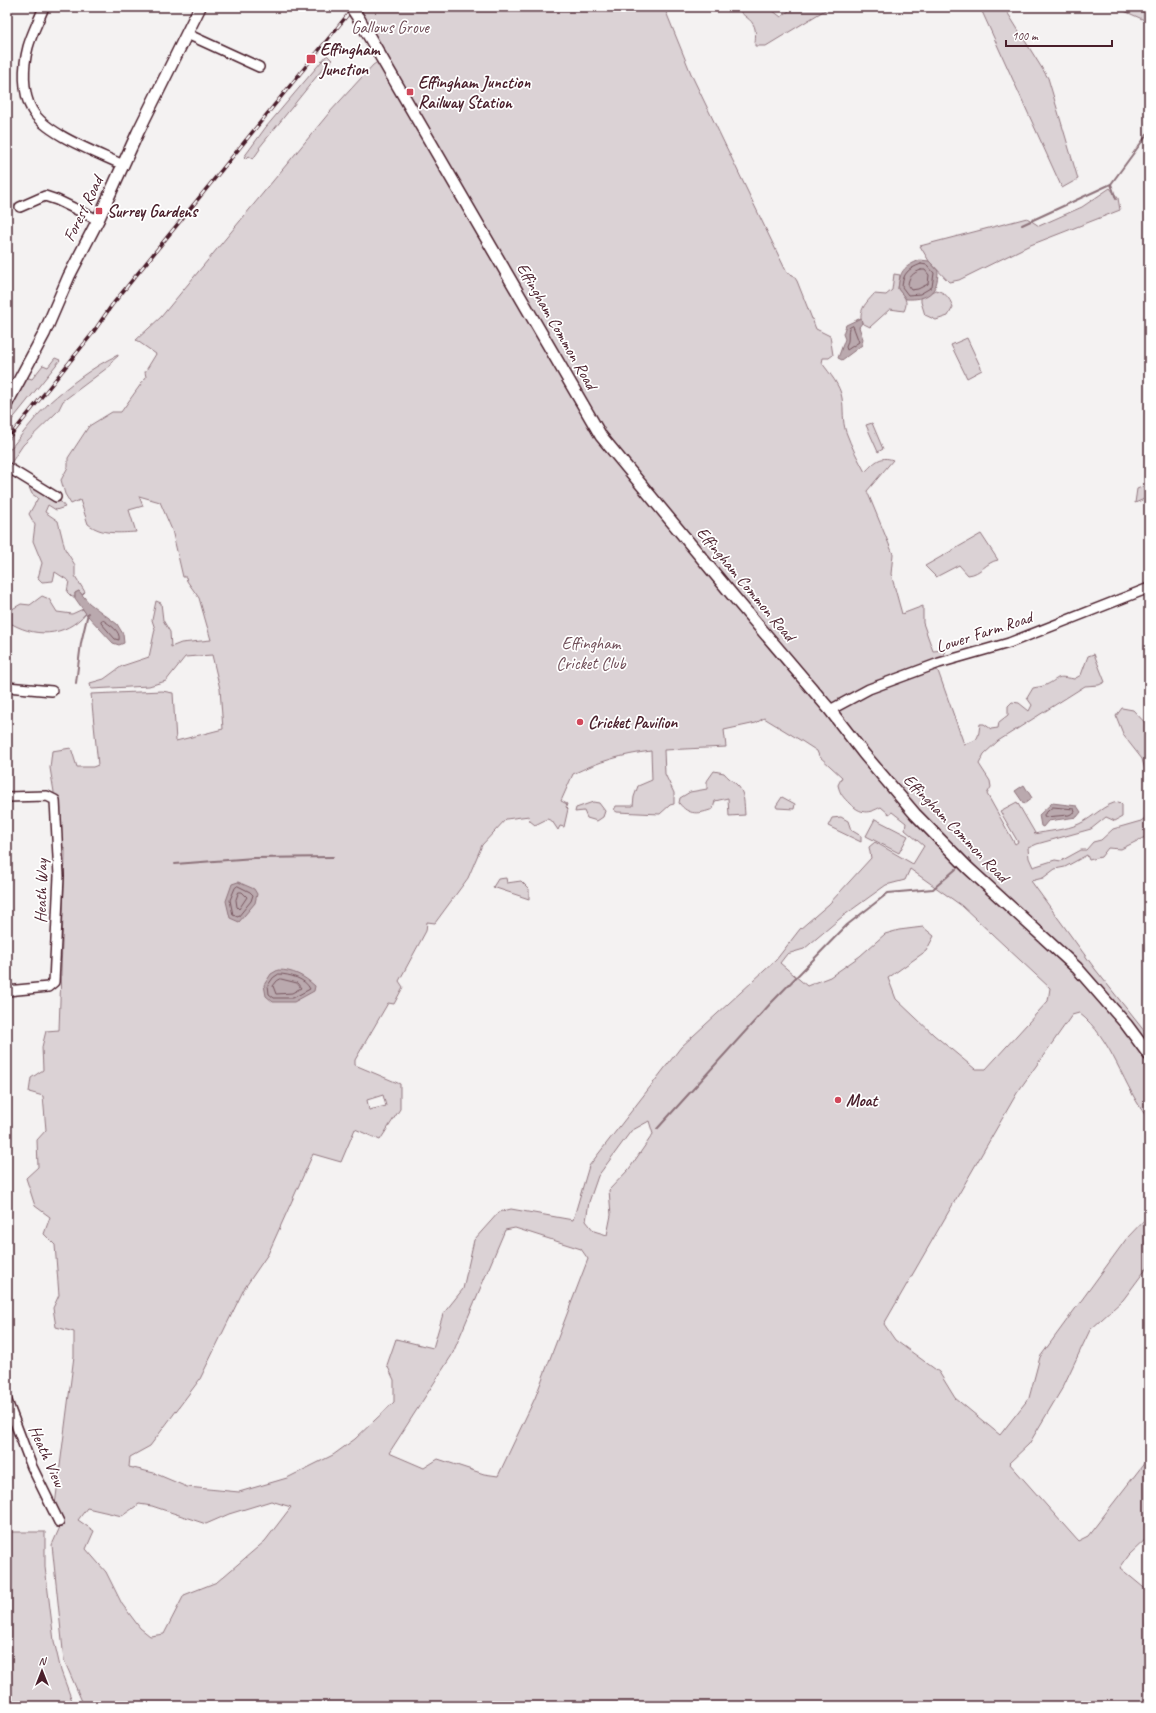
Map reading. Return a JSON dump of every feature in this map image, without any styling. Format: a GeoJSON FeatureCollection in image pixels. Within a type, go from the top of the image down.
{"type":"FeatureCollection","features":[{"type":"Feature","properties":{"kind":"street"},"geometry":{"type":"LineString","coordinates":[[44,7],[28,45],[26,58],[25,83],[29,104],[32,111],[52,131],[123,165]]}},
{"type":"Feature","properties":{"kind":"street","name":"Forest Road"},"geometry":{"type":"LineString","coordinates":[[7,403],[44,334],[69,276],[98,220],[153,99],[200,7]]}},
{"type":"Feature","properties":{"kind":"street","name":"Effingham Common Road"},"geometry":{"type":"LineString","coordinates":[[351,7],[601,436],[924,825],[968,868],[1077,968],[1126,1024],[1149,1056]]}},
{"type":"Feature","properties":{"kind":"street"},"geometry":{"type":"LineString","coordinates":[[187,34],[259,67]]}},
{"type":"Feature","properties":{"kind":"street"},"geometry":{"type":"LineString","coordinates":[[20,207],[45,196],[57,200],[98,220]]}},
{"type":"Feature","properties":{"kind":"street"},"geometry":{"type":"LineString","coordinates":[[7,468],[56,497]]}},
{"type":"Feature","properties":{"kind":"street","name":"Lower Farm Road"},"geometry":{"type":"LineString","coordinates":[[830,710],[869,689],[939,663],[1009,643],[1149,588]]}},
{"type":"Feature","properties":{"kind":"street"},"geometry":{"type":"LineString","coordinates":[[7,687],[52,691]]}},
{"type":"Feature","properties":{"kind":"street","name":"Heath Way"},"geometry":{"type":"LineString","coordinates":[[7,796],[47,796],[55,800],[59,876],[54,982],[48,987],[7,991]]}},
{"type":"Feature","properties":{"kind":"street","name":"Heath View"},"geometry":{"type":"LineString","coordinates":[[7,1401],[29,1460],[59,1522]]}},
{"type":"Feature","properties":{"kind":"green space"},"geometry":{"type":"Polygon","coordinates":[[[366,7],[664,7],[692,76],[787,273],[793,275],[797,281],[816,329],[830,336],[833,355],[829,358],[823,358],[822,363],[841,393],[845,428],[857,457],[865,472],[874,463],[881,459],[884,458],[893,460],[867,491],[893,554],[891,574],[902,614],[923,606],[923,623],[933,651],[944,650],[945,657],[934,669],[938,671],[964,744],[977,738],[980,724],[984,724],[991,729],[998,728],[999,722],[1008,715],[1008,706],[1012,702],[1019,703],[1029,711],[1032,705],[1027,698],[1033,688],[1044,686],[1060,677],[1074,679],[1081,675],[1088,656],[1094,654],[1105,682],[1099,685],[1085,686],[998,741],[984,754],[979,764],[990,781],[991,787],[987,794],[1015,844],[1018,842],[1000,811],[1017,802],[1035,833],[1034,834],[1074,826],[1109,805],[1119,802],[1122,805],[1122,817],[1115,821],[1106,817],[1091,829],[1037,844],[1028,848],[1029,858],[1033,867],[1055,860],[1061,861],[1081,850],[1086,850],[1093,842],[1101,840],[1113,829],[1141,821],[1149,815],[1149,835],[1121,849],[1108,848],[1101,857],[1089,860],[1087,855],[1065,867],[1055,869],[1043,878],[1031,881],[1095,969],[1149,1037],[1149,1120],[1132,1093],[1101,1036],[1079,1013],[1072,1015],[1017,1093],[884,1324],[895,1340],[939,1372],[955,1398],[1000,1435],[1029,1398],[1040,1357],[1127,1238],[1149,1215],[1149,1265],[1123,1300],[1090,1330],[1063,1387],[1029,1444],[1009,1463],[1078,1541],[1088,1536],[1149,1457],[1149,1536],[1129,1555],[1120,1568],[1149,1592],[1149,1706],[84,1706],[64,1660],[52,1545],[63,1520],[55,1505],[74,1356],[74,1332],[56,1327],[53,1308],[59,1295],[55,1245],[44,1234],[50,1217],[35,1206],[26,1178],[38,1167],[37,1140],[46,1130],[43,1096],[29,1092],[31,1078],[43,1070],[42,1047],[46,1031],[59,1030],[65,848],[53,843],[52,805],[54,792],[50,768],[52,751],[71,748],[77,767],[93,767],[98,765],[91,694],[162,691],[173,693],[176,741],[223,729],[220,689],[212,655],[185,657],[166,681],[149,686],[91,689],[90,683],[104,679],[122,666],[149,657],[155,629],[152,620],[156,601],[161,603],[163,620],[170,632],[171,647],[181,643],[211,640],[199,598],[187,581],[186,577],[183,577],[172,530],[160,502],[139,496],[143,506],[129,510],[136,532],[105,532],[93,528],[88,524],[80,500],[71,504],[65,494],[61,480],[68,467],[68,458],[89,426],[112,412],[121,412],[146,377],[145,372],[156,354],[136,340],[161,317],[329,113],[373,65],[379,61],[360,14],[366,7]],[[764,718],[756,723],[724,730],[726,747],[664,750],[665,774],[674,793],[674,804],[670,805],[660,814],[617,812],[614,810],[616,806],[633,806],[634,797],[638,786],[652,780],[651,751],[602,762],[573,774],[561,801],[567,804],[566,807],[568,809],[564,827],[560,826],[558,830],[552,821],[547,819],[535,825],[530,821],[529,816],[506,819],[482,845],[468,878],[435,923],[427,922],[426,931],[399,981],[403,987],[394,1004],[388,1003],[355,1060],[355,1065],[400,1084],[400,1109],[380,1140],[355,1129],[341,1162],[313,1154],[268,1254],[244,1289],[200,1379],[150,1446],[130,1457],[129,1467],[154,1473],[187,1487],[239,1492],[287,1478],[333,1455],[355,1439],[394,1402],[394,1380],[387,1365],[396,1339],[433,1348],[443,1314],[463,1289],[474,1240],[499,1212],[511,1209],[573,1220],[589,1166],[681,1047],[776,960],[800,929],[829,904],[871,858],[869,847],[875,842],[913,864],[924,846],[905,830],[906,823],[892,812],[889,814],[881,807],[865,812],[858,810],[850,804],[842,795],[838,785],[842,777],[819,756],[817,751],[764,718]],[[910,869],[905,880],[886,885],[843,916],[804,949],[787,954],[780,963],[807,986],[830,977],[860,956],[885,934],[899,930],[923,927],[934,936],[926,951],[888,978],[896,999],[934,1035],[975,1069],[986,1069],[1048,1001],[1050,988],[962,906],[910,869]],[[383,1095],[367,1100],[369,1110],[386,1106],[383,1095]],[[649,1121],[631,1131],[598,1176],[589,1202],[586,1221],[594,1231],[607,1235],[611,1215],[609,1190],[629,1169],[653,1134],[649,1121]],[[515,1228],[505,1230],[452,1355],[389,1453],[424,1468],[438,1459],[484,1474],[498,1476],[535,1398],[588,1259],[581,1249],[515,1228]],[[271,1501],[229,1514],[206,1524],[152,1506],[139,1504],[122,1516],[87,1508],[78,1520],[94,1531],[86,1549],[106,1572],[122,1604],[140,1628],[150,1636],[164,1634],[184,1595],[217,1582],[265,1541],[291,1507],[271,1501]]]}},
{"type":"Feature","properties":{"kind":"green space"},"geometry":{"type":"Polygon","coordinates":[[[738,7],[768,7],[781,17],[794,7],[830,7],[766,46],[755,46],[754,26],[738,7]]]}},
{"type":"Feature","properties":{"kind":"green space"},"geometry":{"type":"Polygon","coordinates":[[[980,7],[1004,7],[1048,78],[1078,179],[1062,188],[980,7]]]}},
{"type":"Feature","properties":{"kind":"green space"},"geometry":{"type":"Polygon","coordinates":[[[1115,7],[1133,7],[1149,14],[1149,22],[1115,7]]]}},
{"type":"Feature","properties":{"kind":"green space"},"geometry":{"type":"Polygon","coordinates":[[[327,55],[332,60],[325,66],[259,148],[260,149],[253,159],[249,156],[246,159],[244,157],[266,127],[327,55]]]}},
{"type":"Feature","properties":{"kind":"green space"},"geometry":{"type":"Polygon","coordinates":[[[1110,188],[1118,198],[1120,210],[1028,246],[959,280],[949,282],[929,261],[920,246],[1027,218],[1039,226],[1082,207],[1110,188]]]}},
{"type":"Feature","properties":{"kind":"green space"},"geometry":{"type":"Polygon","coordinates":[[[894,274],[900,275],[898,289],[906,301],[904,311],[890,309],[870,327],[862,323],[862,310],[874,294],[886,295],[892,290],[894,274]]]}},
{"type":"Feature","properties":{"kind":"green space"},"geometry":{"type":"Polygon","coordinates":[[[935,290],[946,296],[950,300],[953,307],[948,316],[936,320],[925,315],[921,302],[921,298],[935,290]]]}},
{"type":"Feature","properties":{"kind":"green space"},"geometry":{"type":"Polygon","coordinates":[[[967,338],[982,370],[967,378],[951,345],[967,338]]]}},
{"type":"Feature","properties":{"kind":"green space"},"geometry":{"type":"Polygon","coordinates":[[[118,355],[111,362],[111,365],[63,401],[58,411],[23,445],[11,463],[7,464],[7,453],[49,403],[82,376],[100,364],[118,355]]]}},
{"type":"Feature","properties":{"kind":"green space"},"geometry":{"type":"Polygon","coordinates":[[[55,358],[60,360],[7,426],[7,412],[13,405],[25,377],[32,379],[43,365],[48,367],[55,358]]]}},
{"type":"Feature","properties":{"kind":"green space"},"geometry":{"type":"Polygon","coordinates":[[[872,423],[883,449],[878,452],[866,425],[872,423]]]}},
{"type":"Feature","properties":{"kind":"green space"},"geometry":{"type":"Polygon","coordinates":[[[29,482],[61,502],[65,507],[56,510],[48,505],[45,512],[58,521],[65,549],[75,565],[75,576],[85,592],[82,595],[79,591],[75,593],[75,597],[72,597],[67,592],[69,581],[55,572],[53,581],[42,582],[38,578],[42,563],[33,541],[35,525],[29,514],[38,498],[32,494],[28,485],[29,482]]]}},
{"type":"Feature","properties":{"kind":"green space"},"geometry":{"type":"Polygon","coordinates":[[[1149,484],[1149,497],[1135,503],[1137,489],[1149,484]]]}},
{"type":"Feature","properties":{"kind":"green space"},"geometry":{"type":"Polygon","coordinates":[[[981,534],[998,560],[990,563],[976,573],[968,575],[959,565],[936,577],[925,566],[981,534]]]}},
{"type":"Feature","properties":{"kind":"green space"},"geometry":{"type":"Polygon","coordinates":[[[42,596],[49,599],[57,612],[72,614],[83,609],[86,613],[78,621],[68,627],[59,631],[48,633],[38,633],[27,630],[17,627],[7,621],[7,612],[21,604],[30,605],[42,596]]]}},
{"type":"Feature","properties":{"kind":"green space"},"geometry":{"type":"Polygon","coordinates":[[[1122,708],[1133,710],[1149,727],[1149,785],[1142,759],[1124,736],[1116,716],[1122,708]]]}},
{"type":"Feature","properties":{"kind":"green space"},"geometry":{"type":"Polygon","coordinates":[[[714,771],[724,773],[739,787],[744,798],[745,815],[729,816],[728,798],[715,801],[713,809],[699,813],[690,812],[679,803],[680,798],[690,792],[707,789],[707,781],[714,771]]]}},
{"type":"Feature","properties":{"kind":"green space"},"geometry":{"type":"Polygon","coordinates":[[[782,797],[795,804],[794,809],[777,808],[776,806],[782,797]]]}},
{"type":"Feature","properties":{"kind":"green space"},"geometry":{"type":"Polygon","coordinates":[[[593,802],[599,803],[605,811],[603,817],[597,821],[587,818],[584,811],[575,812],[576,808],[593,802]]]}},
{"type":"Feature","properties":{"kind":"green space"},"geometry":{"type":"Polygon","coordinates":[[[841,817],[848,821],[851,830],[861,836],[861,842],[828,826],[832,818],[841,817]]]}},
{"type":"Feature","properties":{"kind":"green space"},"geometry":{"type":"Polygon","coordinates":[[[875,819],[908,836],[899,853],[866,836],[875,819]]]}},
{"type":"Feature","properties":{"kind":"green space"},"geometry":{"type":"Polygon","coordinates":[[[506,878],[507,883],[521,881],[529,889],[529,899],[493,887],[498,879],[506,878]]]}},
{"type":"Feature","properties":{"kind":"green space"},"geometry":{"type":"Polygon","coordinates":[[[7,1532],[45,1532],[45,1567],[54,1641],[61,1671],[74,1706],[7,1706],[7,1532]]]}},
{"type":"Feature","properties":{"kind":"water"},"geometry":{"type":"Polygon","coordinates":[[[920,260],[929,261],[938,271],[936,285],[930,294],[920,298],[906,299],[898,289],[901,274],[903,270],[920,260]]]}},
{"type":"Feature","properties":{"kind":"water"},"geometry":{"type":"Polygon","coordinates":[[[861,318],[862,323],[859,327],[863,339],[862,345],[842,360],[838,358],[845,339],[843,334],[846,325],[861,318]]]}},
{"type":"Feature","properties":{"kind":"water"},"geometry":{"type":"Polygon","coordinates":[[[79,591],[89,603],[117,624],[123,634],[124,643],[119,645],[113,643],[87,615],[75,598],[75,593],[79,591]]]}},
{"type":"Feature","properties":{"kind":"water"},"geometry":{"type":"Polygon","coordinates":[[[1024,785],[1032,798],[1024,804],[1015,791],[1024,785]]]}},
{"type":"Feature","properties":{"kind":"water"},"geometry":{"type":"Polygon","coordinates":[[[1052,803],[1077,806],[1081,812],[1077,817],[1048,821],[1043,827],[1041,826],[1039,815],[1052,803]]]}},
{"type":"Feature","properties":{"kind":"water"},"geometry":{"type":"Polygon","coordinates":[[[238,882],[254,889],[257,894],[255,903],[239,922],[230,918],[226,901],[232,884],[238,882]]]}},
{"type":"Feature","properties":{"kind":"water"},"geometry":{"type":"Polygon","coordinates":[[[278,970],[293,972],[307,979],[315,986],[314,991],[294,1002],[273,1002],[266,996],[264,985],[271,974],[278,970]]]}},
{"type":"Feature","properties":{"kind":"waterway"},"geometry":{"type":"LineString","coordinates":[[1116,199],[1111,184],[1149,132]]}},
{"type":"Feature","properties":{"kind":"waterway"},"geometry":{"type":"LineString","coordinates":[[1022,225],[1111,184]]}},
{"type":"Feature","properties":{"kind":"waterway"},"geometry":{"type":"LineString","coordinates":[[76,683],[81,643],[88,613]]}},
{"type":"Feature","properties":{"kind":"waterway"},"geometry":{"type":"LineString","coordinates":[[175,864],[254,858],[333,857]]}},
{"type":"Feature","properties":{"kind":"waterway"},"geometry":{"type":"LineString","coordinates":[[657,1129],[771,1003],[847,925],[888,893],[933,889],[956,869]]}},
{"type":"Feature","properties":{"kind":"railway"},"geometry":{"type":"LineString","coordinates":[[7,440],[92,334],[112,305],[354,7]]}},
{"type":"Feature","properties":{"kind":"place","name":"Effingham Junction"},"geometry":{"type":"Point","coordinates":[311,59]}},
{"type":"Feature","properties":{"kind":"place","name":"Effingham Junction Railway Station"},"geometry":{"type":"Point","coordinates":[410,92]}},
{"type":"Feature","properties":{"kind":"place","name":"Surrey Gardens"},"geometry":{"type":"Point","coordinates":[99,211]}},
{"type":"Feature","properties":{"kind":"place","name":"Cricket Pavilion"},"geometry":{"type":"Point","coordinates":[580,722]}},
{"type":"Feature","properties":{"kind":"place","name":"Moat"},"geometry":{"type":"Point","coordinates":[838,1100]}},
{"type":"Feature","properties":{"kind":"park label","name":"Gallows Grove"},"geometry":{"type":"Point","coordinates":[390,27]}},
{"type":"Feature","properties":{"kind":"park label","name":"Effingham Cricket Club"},"geometry":{"type":"Point","coordinates":[591,653]}}]}
